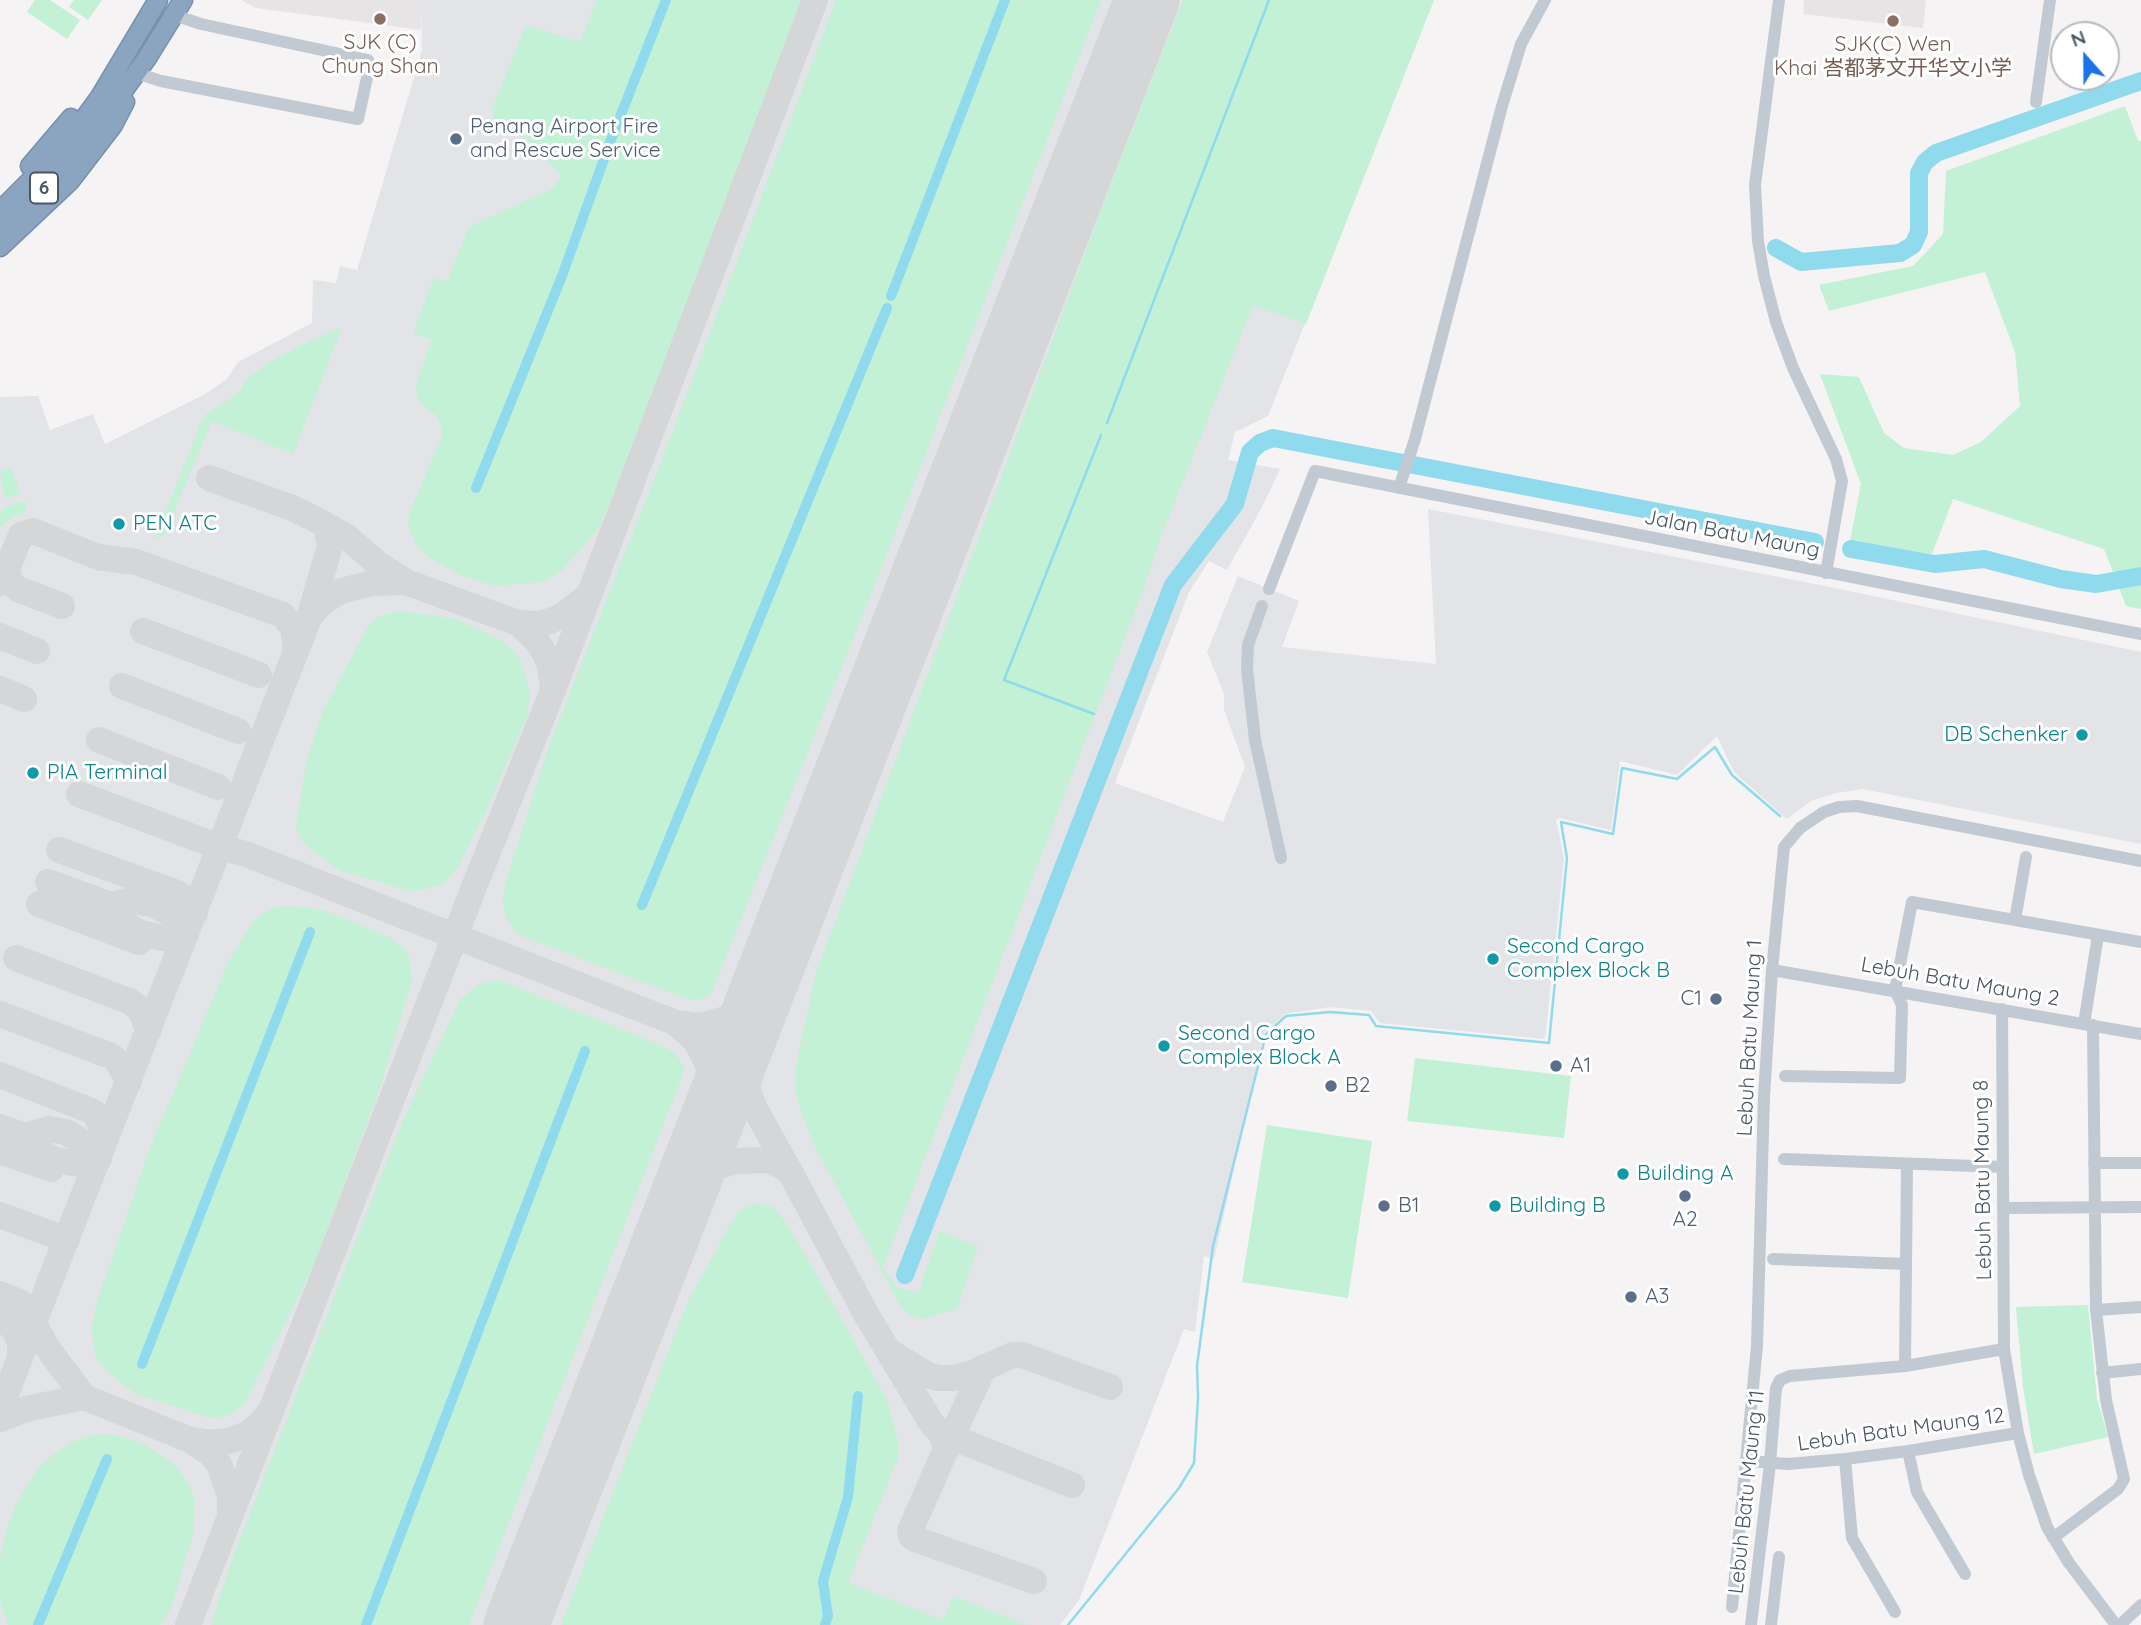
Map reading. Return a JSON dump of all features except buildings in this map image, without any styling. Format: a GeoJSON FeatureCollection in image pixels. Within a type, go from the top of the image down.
{"type":"FeatureCollection","features":[{"type":"Feature","properties":{"kind":"highway","name":"6"},"geometry":{"type":"LineString","coordinates":[[0,211],[62,149],[100,97],[158,0]]}},
{"type":"Feature","properties":{"kind":"highway","name":"6"},"geometry":{"type":"LineString","coordinates":[[0,230],[33,200],[86,142],[143,66],[179,8]]}},
{"type":"Feature","properties":{"kind":"highway"},"geometry":{"type":"LineString","coordinates":[[0,195],[33,163],[121,60]]}},
{"type":"Feature","properties":{"kind":"highway"},"geometry":{"type":"LineString","coordinates":[[0,247],[84,165],[113,125],[143,66]]}},
{"type":"Feature","properties":{"kind":"street"},"geometry":{"type":"LineString","coordinates":[[1399,487],[1415,439],[1502,106],[1521,44],[1545,0]]}},
{"type":"Feature","properties":{"kind":"street"},"geometry":{"type":"LineString","coordinates":[[1779,0],[1755,185],[1758,241],[1763,276],[1776,322],[1793,368],[1836,459],[1842,481],[1826,573]]}},
{"type":"Feature","properties":{"kind":"street"},"geometry":{"type":"LineString","coordinates":[[2036,102],[2050,0]]}},
{"type":"Feature","properties":{"kind":"street"},"geometry":{"type":"LineString","coordinates":[[143,66],[161,81],[358,119],[370,64],[368,60],[201,24],[179,8]]}},
{"type":"Feature","properties":{"kind":"street","name":"Jalan Batu Maung"},"geometry":{"type":"LineString","coordinates":[[1269,589],[1315,471],[2141,634]]}},
{"type":"Feature","properties":{"kind":"street"},"geometry":{"type":"LineString","coordinates":[[1262,606],[1248,645],[1247,669],[1255,740],[1282,858]]}},
{"type":"Feature","properties":{"kind":"street","name":"Lebuh Batu Maung 1"},"geometry":{"type":"LineString","coordinates":[[1732,1607],[1757,1346],[1764,1096],[1772,970],[1784,847],[1800,828],[1811,820],[1839,807],[1857,806],[2141,860]]}},
{"type":"Feature","properties":{"kind":"street"},"geometry":{"type":"LineString","coordinates":[[2015,920],[2026,857]]}},
{"type":"Feature","properties":{"kind":"street"},"geometry":{"type":"LineString","coordinates":[[1785,1076],[1900,1078],[1902,1005],[1895,990],[1912,902],[2141,942]]}},
{"type":"Feature","properties":{"kind":"street"},"geometry":{"type":"LineString","coordinates":[[2053,1538],[2118,1489],[2124,1479],[2106,1400],[2096,1310],[2089,1025],[2098,934]]}},
{"type":"Feature","properties":{"kind":"street","name":"Lebuh Batu Maung 2"},"geometry":{"type":"LineString","coordinates":[[1772,970],[2141,1034]]}},
{"type":"Feature","properties":{"kind":"street","name":"Lebuh Batu Maung 8"},"geometry":{"type":"LineString","coordinates":[[2002,1009],[2004,1349]]}},
{"type":"Feature","properties":{"kind":"street"},"geometry":{"type":"LineString","coordinates":[[1784,1160],[2002,1167]]}},
{"type":"Feature","properties":{"kind":"street"},"geometry":{"type":"LineString","coordinates":[[2094,1163],[2141,1163]]}},
{"type":"Feature","properties":{"kind":"street"},"geometry":{"type":"LineString","coordinates":[[1905,1366],[1907,1164]]}},
{"type":"Feature","properties":{"kind":"street"},"geometry":{"type":"LineString","coordinates":[[2004,1208],[2141,1207]]}},
{"type":"Feature","properties":{"kind":"street"},"geometry":{"type":"LineString","coordinates":[[1773,1259],[1906,1264]]}},
{"type":"Feature","properties":{"kind":"street"},"geometry":{"type":"LineString","coordinates":[[2096,1310],[2141,1307]]}},
{"type":"Feature","properties":{"kind":"street","name":"Lebuh Batu Maung 12"},"geometry":{"type":"LineString","coordinates":[[1747,1461],[1788,1464],[1845,1459],[2018,1433],[2004,1349]]}},
{"type":"Feature","properties":{"kind":"street","name":"Lebuh Batu Maung 11"},"geometry":{"type":"LineString","coordinates":[[1751,1625],[1776,1388],[1780,1380],[1790,1376],[1905,1366],[2004,1349]]}},
{"type":"Feature","properties":{"kind":"street"},"geometry":{"type":"LineString","coordinates":[[2102,1373],[2141,1369]]}},
{"type":"Feature","properties":{"kind":"street"},"geometry":{"type":"LineString","coordinates":[[2018,1433],[2032,1486],[2053,1538],[2087,1587],[2118,1625],[2141,1605]]}},
{"type":"Feature","properties":{"kind":"street"},"geometry":{"type":"LineString","coordinates":[[1908,1451],[1917,1492],[1965,1574]]}},
{"type":"Feature","properties":{"kind":"street"},"geometry":{"type":"LineString","coordinates":[[1845,1459],[1852,1538],[1895,1612]]}},
{"type":"Feature","properties":{"kind":"street"},"geometry":{"type":"LineString","coordinates":[[1771,1625],[1779,1557]]}},
{"type":"Feature","properties":{"kind":"shaded area","name":"SJK (C) Chung Shan"},"geometry":{"type":"Polygon","coordinates":[[[241,0],[421,0],[421,30],[256,8],[241,0]]]}},
{"type":"Feature","properties":{"kind":"shaded area"},"geometry":{"type":"Polygon","coordinates":[[[421,0],[1434,0],[1268,416],[1235,432],[1228,460],[1280,469],[1227,570],[1209,561],[1189,592],[1115,783],[1223,822],[1245,767],[1224,710],[1224,694],[1207,652],[1238,576],[1299,601],[1282,647],[1436,664],[1428,509],[1825,586],[2141,652],[2141,844],[1863,789],[1836,793],[1811,801],[1787,819],[1734,772],[1717,736],[1677,775],[1620,761],[1611,830],[1556,819],[1564,859],[1545,1039],[1380,1023],[1371,1011],[1330,1007],[1285,1014],[1264,1033],[1214,1259],[1204,1256],[1195,1332],[1184,1329],[1079,1600],[1060,1625],[0,1625],[0,397],[38,396],[50,430],[93,414],[105,444],[205,394],[227,379],[238,362],[312,323],[313,280],[336,283],[340,266],[357,270],[422,50],[421,0]]]}},
{"type":"Feature","properties":{"kind":"shaded area","name":"SJK(C) Wen Khai 峇都茅文开华文小学"},"geometry":{"type":"Polygon","coordinates":[[[1804,0],[1926,0],[1923,28],[1803,14],[1804,0]]]}},
{"type":"Feature","properties":{"kind":"green space"},"geometry":{"type":"Polygon","coordinates":[[[35,0],[50,0],[80,20],[67,39],[27,12],[35,0]]]}},
{"type":"Feature","properties":{"kind":"green space"},"geometry":{"type":"Polygon","coordinates":[[[74,0],[102,0],[88,20],[69,7],[74,0]]]}},
{"type":"Feature","properties":{"kind":"green space"},"geometry":{"type":"Polygon","coordinates":[[[597,0],[801,0],[603,520],[596,532],[560,572],[542,582],[495,586],[462,576],[428,557],[416,545],[410,531],[410,511],[441,440],[442,427],[436,415],[425,408],[417,398],[416,385],[432,340],[413,333],[434,278],[447,282],[469,227],[553,188],[562,175],[527,140],[496,124],[492,110],[526,25],[580,42],[597,0]]]}},
{"type":"Feature","properties":{"kind":"green space"},"geometry":{"type":"Polygon","coordinates":[[[836,0],[1101,0],[881,569],[711,994],[690,1000],[524,937],[513,929],[505,915],[503,900],[506,881],[548,749],[666,449],[836,0]]]}},
{"type":"Feature","properties":{"kind":"green space"},"geometry":{"type":"Polygon","coordinates":[[[1183,0],[1434,0],[1306,324],[1253,305],[1160,539],[1145,585],[883,1267],[896,1287],[918,1293],[940,1231],[978,1247],[957,1309],[923,1319],[910,1315],[901,1307],[817,1150],[796,1093],[796,1065],[816,973],[1106,197],[1183,0]]]}},
{"type":"Feature","properties":{"kind":"green space"},"geometry":{"type":"Polygon","coordinates":[[[2125,106],[2138,141],[2141,141],[2141,609],[2126,606],[2104,549],[1953,499],[1932,554],[1850,541],[1861,484],[1820,374],[1859,377],[1884,433],[1904,448],[1953,455],[1981,442],[2020,406],[2015,352],[1985,272],[1829,311],[1819,285],[1913,266],[1943,234],[1946,171],[2125,106]]]}},
{"type":"Feature","properties":{"kind":"green space"},"geometry":{"type":"Polygon","coordinates":[[[342,327],[293,454],[212,421],[166,531],[163,536],[155,539],[201,422],[207,413],[240,391],[247,380],[266,364],[342,327]]]}},
{"type":"Feature","properties":{"kind":"green space"},"geometry":{"type":"Polygon","coordinates":[[[11,469],[20,492],[7,498],[4,496],[0,471],[11,469]]]}},
{"type":"Feature","properties":{"kind":"green space"},"geometry":{"type":"Polygon","coordinates":[[[21,501],[25,502],[27,512],[13,517],[0,527],[0,513],[3,509],[21,501]]]}},
{"type":"Feature","properties":{"kind":"green space"},"geometry":{"type":"Polygon","coordinates":[[[397,611],[453,618],[501,640],[514,651],[522,663],[530,696],[527,716],[486,811],[459,865],[444,884],[415,892],[341,871],[310,849],[301,839],[296,826],[306,764],[322,713],[369,625],[380,616],[397,611]]]}},
{"type":"Feature","properties":{"kind":"green space"},"geometry":{"type":"Polygon","coordinates":[[[289,906],[323,910],[389,937],[409,956],[412,979],[380,1088],[312,1269],[246,1401],[235,1412],[218,1418],[207,1417],[136,1394],[109,1373],[96,1358],[91,1329],[97,1302],[150,1148],[229,961],[252,923],[262,913],[289,906]]]}},
{"type":"Feature","properties":{"kind":"green space"},"geometry":{"type":"Polygon","coordinates":[[[498,980],[663,1046],[675,1053],[684,1068],[469,1625],[211,1625],[231,1563],[401,1125],[460,1000],[479,984],[498,980]]]}},
{"type":"Feature","properties":{"kind":"green space"},"geometry":{"type":"Polygon","coordinates":[[[1415,1058],[1571,1076],[1564,1138],[1407,1121],[1415,1058]]]}},
{"type":"Feature","properties":{"kind":"green space"},"geometry":{"type":"Polygon","coordinates":[[[1267,1125],[1372,1141],[1348,1298],[1242,1282],[1267,1125]]]}},
{"type":"Feature","properties":{"kind":"green space"},"geometry":{"type":"Polygon","coordinates":[[[757,1203],[775,1208],[794,1235],[887,1400],[897,1437],[899,1455],[848,1583],[943,1620],[953,1596],[1026,1625],[561,1625],[688,1301],[738,1211],[757,1203]]]}},
{"type":"Feature","properties":{"kind":"green space"},"geometry":{"type":"Polygon","coordinates":[[[2088,1305],[2097,1399],[2108,1437],[2034,1454],[2023,1387],[2016,1307],[2088,1305]]]}},
{"type":"Feature","properties":{"kind":"green space"},"geometry":{"type":"Polygon","coordinates":[[[103,1434],[126,1437],[145,1445],[175,1465],[195,1500],[193,1535],[171,1608],[160,1625],[8,1625],[0,1601],[0,1559],[16,1505],[34,1474],[50,1457],[85,1437],[103,1434]]]}},
{"type":"Feature","properties":{"kind":"waterway"},"geometry":{"type":"LineString","coordinates":[[476,488],[562,276],[609,145],[666,0]]}},
{"type":"Feature","properties":{"kind":"waterway"},"geometry":{"type":"LineString","coordinates":[[891,296],[1005,0]]}},
{"type":"Feature","properties":{"kind":"waterway"},"geometry":{"type":"LineString","coordinates":[[1107,423],[1269,0]]}},
{"type":"Feature","properties":{"kind":"waterway"},"geometry":{"type":"LineString","coordinates":[[1776,248],[1801,262],[1900,253],[1913,245],[1919,232],[1919,173],[1925,162],[1936,153],[2141,81]]}},
{"type":"Feature","properties":{"kind":"waterway"},"geometry":{"type":"LineString","coordinates":[[642,905],[887,308]]}},
{"type":"Feature","properties":{"kind":"waterway"},"geometry":{"type":"LineString","coordinates":[[1094,714],[1004,680],[1101,435]]}},
{"type":"Feature","properties":{"kind":"waterway"},"geometry":{"type":"LineString","coordinates":[[905,1275],[1173,585],[1235,504],[1250,452],[1260,443],[1273,438],[1815,542]]}},
{"type":"Feature","properties":{"kind":"waterway"},"geometry":{"type":"LineString","coordinates":[[1851,549],[1935,564],[1984,559],[2061,579],[2096,584],[2141,576]]}},
{"type":"Feature","properties":{"kind":"waterway"},"geometry":{"type":"LineString","coordinates":[[1068,1625],[1179,1488],[1194,1463],[1197,1366],[1213,1246],[1266,1034],[1286,1016],[1330,1012],[1369,1015],[1376,1026],[1549,1043],[1567,858],[1561,822],[1613,834],[1622,768],[1677,779],[1715,747],[1732,775],[1780,816]]}},
{"type":"Feature","properties":{"kind":"waterway"},"geometry":{"type":"LineString","coordinates":[[142,1364],[310,932]]}},
{"type":"Feature","properties":{"kind":"waterway"},"geometry":{"type":"LineString","coordinates":[[366,1625],[585,1051]]}},
{"type":"Feature","properties":{"kind":"waterway"},"geometry":{"type":"LineString","coordinates":[[825,1625],[828,1616],[823,1581],[848,1497],[858,1396]]}},
{"type":"Feature","properties":{"kind":"waterway"},"geometry":{"type":"LineString","coordinates":[[38,1625],[107,1459]]}},
{"type":"Feature","properties":{"kind":"taxiway"},"geometry":{"type":"LineString","coordinates":[[188,1625],[553,690],[815,0]]}},
{"type":"Feature","properties":{"kind":"taxiway"},"geometry":{"type":"LineString","coordinates":[[209,478],[292,508],[317,520],[347,537],[377,563],[406,582],[518,623]]}},
{"type":"Feature","properties":{"kind":"taxiway"},"geometry":{"type":"LineString","coordinates":[[0,1409],[309,618],[330,546],[326,525]]}},
{"type":"Feature","properties":{"kind":"taxiway"},"geometry":{"type":"LineString","coordinates":[[7,569],[21,535],[33,531],[98,557],[136,562],[283,615],[293,628],[296,651]]}},
{"type":"Feature","properties":{"kind":"taxiway"},"geometry":{"type":"LineString","coordinates":[[1,583],[7,569],[10,582],[18,589],[62,606]]}},
{"type":"Feature","properties":{"kind":"taxiway"},"geometry":{"type":"LineString","coordinates":[[310,616],[323,602],[341,591],[372,583],[406,582]]}},
{"type":"Feature","properties":{"kind":"taxiway"},"geometry":{"type":"LineString","coordinates":[[553,688],[550,666],[545,654],[537,641],[518,623],[538,624],[550,621],[587,597]]}},
{"type":"Feature","properties":{"kind":"taxiway"},"geometry":{"type":"LineString","coordinates":[[143,631],[259,675]]}},
{"type":"Feature","properties":{"kind":"taxiway"},"geometry":{"type":"LineString","coordinates":[[0,636],[37,651]]}},
{"type":"Feature","properties":{"kind":"taxiway"},"geometry":{"type":"LineString","coordinates":[[122,686],[238,731]]}},
{"type":"Feature","properties":{"kind":"taxiway"},"geometry":{"type":"LineString","coordinates":[[0,689],[24,699]]}},
{"type":"Feature","properties":{"kind":"taxiway"},"geometry":{"type":"LineString","coordinates":[[99,740],[218,787]]}},
{"type":"Feature","properties":{"kind":"taxiway"},"geometry":{"type":"LineString","coordinates":[[79,794],[219,847],[246,854],[676,1023],[700,1026],[729,1018],[744,1008],[769,973]]}},
{"type":"Feature","properties":{"kind":"taxiway"},"geometry":{"type":"LineString","coordinates":[[59,850],[177,893],[189,902],[195,913]]}},
{"type":"Feature","properties":{"kind":"taxiway"},"geometry":{"type":"LineString","coordinates":[[48,882],[111,905],[126,925],[141,933],[163,938],[186,934],[173,915],[153,904],[127,901],[111,905]]}},
{"type":"Feature","properties":{"kind":"taxiway"},"geometry":{"type":"LineString","coordinates":[[39,904],[139,942]]}},
{"type":"Feature","properties":{"kind":"taxiway"},"geometry":{"type":"LineString","coordinates":[[16,958],[131,1002],[139,1008],[149,1030]]}},
{"type":"Feature","properties":{"kind":"taxiway"},"geometry":{"type":"LineString","coordinates":[[0,1014],[111,1056],[129,1081]]}},
{"type":"Feature","properties":{"kind":"taxiway"},"geometry":{"type":"LineString","coordinates":[[676,1023],[696,1041],[712,1072],[709,1128]]}},
{"type":"Feature","properties":{"kind":"taxiway"},"geometry":{"type":"LineString","coordinates":[[685,1189],[695,1176],[708,1169],[736,1161],[769,1160],[789,1170],[753,1105],[747,1086],[742,1041],[749,1026]]}},
{"type":"Feature","properties":{"kind":"taxiway"},"geometry":{"type":"LineString","coordinates":[[0,1075],[94,1112],[107,1136]]}},
{"type":"Feature","properties":{"kind":"taxiway"},"geometry":{"type":"LineString","coordinates":[[0,1127],[24,1136],[41,1153],[56,1160],[73,1163],[99,1159],[88,1145],[66,1132],[49,1129],[24,1136]]}},
{"type":"Feature","properties":{"kind":"taxiway"},"geometry":{"type":"LineString","coordinates":[[0,1151],[51,1169]]}},
{"type":"Feature","properties":{"kind":"taxiway"},"geometry":{"type":"LineString","coordinates":[[789,1170],[866,1314],[932,1424],[941,1433],[1072,1485]]}},
{"type":"Feature","properties":{"kind":"taxiway"},"geometry":{"type":"LineString","coordinates":[[0,1215],[67,1240]]}},
{"type":"Feature","properties":{"kind":"taxiway"},"geometry":{"type":"LineString","coordinates":[[0,1294],[20,1302],[25,1307],[46,1346],[84,1397]]}},
{"type":"Feature","properties":{"kind":"taxiway"},"geometry":{"type":"LineString","coordinates":[[0,1315],[15,1331],[20,1343],[20,1356]]}},
{"type":"Feature","properties":{"kind":"taxiway"},"geometry":{"type":"LineString","coordinates":[[892,1353],[937,1378],[970,1374],[1013,1355],[1022,1355],[1110,1387]]}},
{"type":"Feature","properties":{"kind":"taxiway"},"geometry":{"type":"LineString","coordinates":[[948,1448],[946,1449],[984,1367]]}},
{"type":"Feature","properties":{"kind":"taxiway"},"geometry":{"type":"LineString","coordinates":[[0,1419],[26,1409],[84,1397],[190,1440]]}},
{"type":"Feature","properties":{"kind":"taxiway"},"geometry":{"type":"LineString","coordinates":[[230,1511],[230,1496],[219,1464],[210,1453],[190,1440],[212,1443],[229,1441],[245,1435],[268,1414]]}},
{"type":"Feature","properties":{"kind":"taxiway"},"geometry":{"type":"LineString","coordinates":[[941,1433],[946,1449],[910,1531],[911,1536],[1034,1581]]}},
{"type":"Feature","properties":{"kind":"runway"},"geometry":{"type":"LineString","coordinates":[[516,1625],[1147,0]]}},
{"type":"Feature","properties":{"kind":"place","name":"SJK (C) Chung Shan"},"geometry":{"type":"Point","coordinates":[380,19]}},
{"type":"Feature","properties":{"kind":"place","name":"SJK(C) Wen Khai 峇都茅文开华文小学"},"geometry":{"type":"Point","coordinates":[1893,21]}},
{"type":"Feature","properties":{"kind":"place","name":"Penang Airport Fire and Rescue Service"},"geometry":{"type":"Point","coordinates":[456,139]}},
{"type":"Feature","properties":{"kind":"place","name":"PEN ATC"},"geometry":{"type":"Point","coordinates":[119,524]}},
{"type":"Feature","properties":{"kind":"place","name":"DB Schenker"},"geometry":{"type":"Point","coordinates":[2082,735]}},
{"type":"Feature","properties":{"kind":"place","name":"PIA Terminal"},"geometry":{"type":"Point","coordinates":[33,773]}},
{"type":"Feature","properties":{"kind":"place","name":"Second Cargo Complex Block B"},"geometry":{"type":"Point","coordinates":[1493,959]}},
{"type":"Feature","properties":{"kind":"place","name":"C1"},"geometry":{"type":"Point","coordinates":[1716,999]}},
{"type":"Feature","properties":{"kind":"place","name":"Second Cargo Complex Block A"},"geometry":{"type":"Point","coordinates":[1164,1046]}},
{"type":"Feature","properties":{"kind":"place","name":"A1"},"geometry":{"type":"Point","coordinates":[1556,1066]}},
{"type":"Feature","properties":{"kind":"place","name":"B2"},"geometry":{"type":"Point","coordinates":[1331,1086]}},
{"type":"Feature","properties":{"kind":"place","name":"Building A"},"geometry":{"type":"Point","coordinates":[1623,1174]}},
{"type":"Feature","properties":{"kind":"place","name":"A2"},"geometry":{"type":"Point","coordinates":[1685,1196]}},
{"type":"Feature","properties":{"kind":"place","name":"B1"},"geometry":{"type":"Point","coordinates":[1384,1206]}},
{"type":"Feature","properties":{"kind":"place","name":"Building B"},"geometry":{"type":"Point","coordinates":[1495,1206]}},
{"type":"Feature","properties":{"kind":"place","name":"A3"},"geometry":{"type":"Point","coordinates":[1631,1297]}}]}
